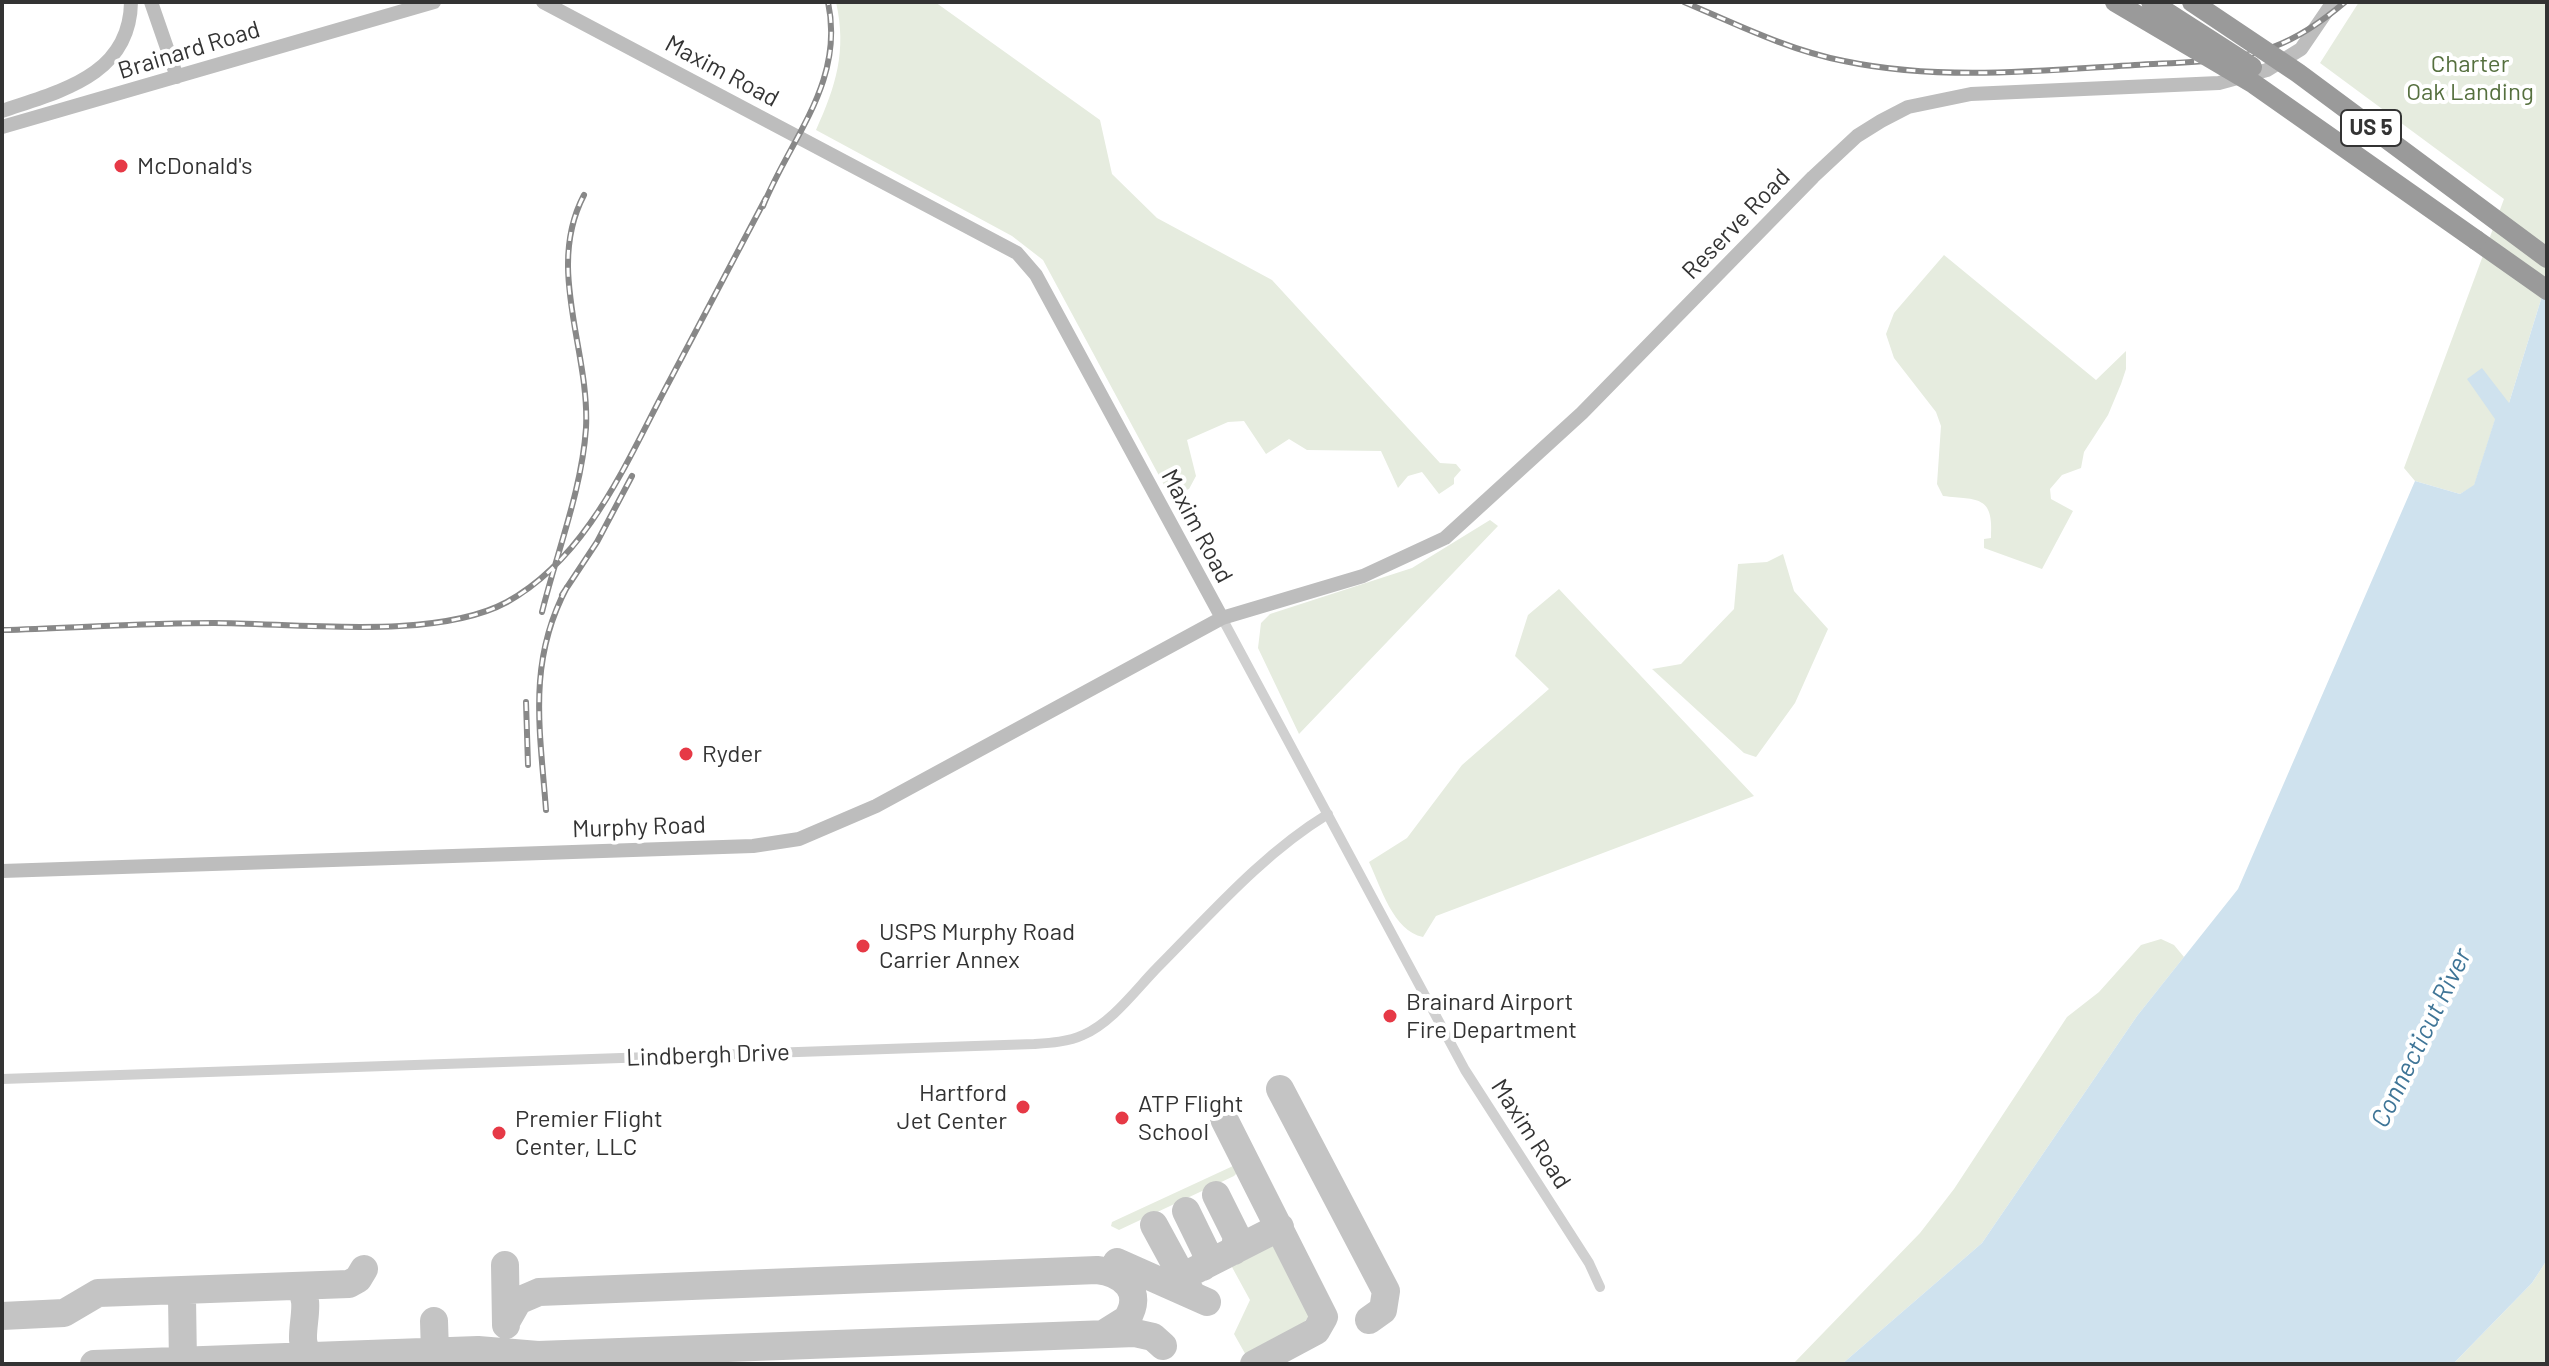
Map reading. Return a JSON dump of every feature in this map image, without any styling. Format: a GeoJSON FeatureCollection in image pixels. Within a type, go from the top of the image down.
{"type":"FeatureCollection","features":[{"type":"Feature","properties":{"kind":"highway","name":"US 5"},"geometry":{"type":"LineString","coordinates":[[2115,2],[2254,84],[2547,290]]}},
{"type":"Feature","properties":{"kind":"highway"},"geometry":{"type":"LineString","coordinates":[[2151,2],[2285,91],[2424,194],[2476,240]]}},
{"type":"Feature","properties":{"kind":"highway","name":"US 5"},"geometry":{"type":"LineString","coordinates":[[2192,2],[2275,57],[2547,258]]}},
{"type":"Feature","properties":{"kind":"street"},"geometry":{"type":"LineString","coordinates":[[2,111],[73,86],[101,70],[124,41],[131,2]]}},
{"type":"Feature","properties":{"kind":"street"},"geometry":{"type":"LineString","coordinates":[[151,2],[177,77]]}},
{"type":"Feature","properties":{"kind":"street","name":"Brainard Road"},"geometry":{"type":"LineString","coordinates":[[2,127],[434,2]]}},
{"type":"Feature","properties":{"kind":"street","name":"Maxim Road"},"geometry":{"type":"LineString","coordinates":[[543,2],[1017,253],[1036,275],[1465,1070],[1589,1263],[1600,1287]]}},
{"type":"Feature","properties":{"kind":"street","name":"Reserve Road"},"geometry":{"type":"LineString","coordinates":[[1222,618],[1363,576],[1445,538],[1582,413],[1813,177],[1857,136],[1881,121],[1908,107],[1971,94],[2219,83],[2267,70],[2301,49],[2333,2]]}},
{"type":"Feature","properties":{"kind":"street","name":"Murphy Road"},"geometry":{"type":"LineString","coordinates":[[2,871],[753,846],[799,839],[876,806],[1222,618]]}},
{"type":"Feature","properties":{"kind":"street","name":"Lindbergh Drive"},"geometry":{"type":"LineString","coordinates":[[2,1079],[1034,1044],[1069,1040],[1082,1036],[1110,1016],[1256,869],[1328,814]]}},
{"type":"Feature","properties":{"kind":"green space"},"geometry":{"type":"Polygon","coordinates":[[[836,2],[935,2],[1100,120],[1112,174],[1157,218],[1272,280],[1440,463],[1456,464],[1461,470],[1454,478],[1454,484],[1439,494],[1422,472],[1408,476],[1398,488],[1381,451],[1307,450],[1289,439],[1266,454],[1244,421],[1228,422],[1187,440],[1196,476],[1189,489],[1170,496],[1043,260],[1012,236],[816,130],[838,68],[840,36],[836,2]]]}},
{"type":"Feature","properties":{"kind":"green space","name":"Charter Oak Landing"},"geometry":{"type":"Polygon","coordinates":[[[2359,2],[2547,2],[2547,280],[2509,403],[2495,420],[2474,486],[2460,494],[2415,481],[2404,468],[2504,199],[2320,63],[2359,2]]]}},
{"type":"Feature","properties":{"kind":"green space"},"geometry":{"type":"Polygon","coordinates":[[[1944,255],[2096,380],[2126,351],[2126,369],[2121,384],[2108,415],[2084,452],[2081,468],[2062,475],[2050,489],[2051,499],[2073,511],[2042,569],[1984,548],[1984,539],[1991,538],[1991,524],[1990,514],[1981,502],[1943,496],[1937,484],[1941,426],[1936,412],[1894,358],[1886,334],[1894,313],[1944,255]]]}},
{"type":"Feature","properties":{"kind":"green space"},"geometry":{"type":"Polygon","coordinates":[[[1490,520],[1498,526],[1299,734],[1258,648],[1261,623],[1270,614],[1412,568],[1490,520]]]}},
{"type":"Feature","properties":{"kind":"green space"},"geometry":{"type":"Polygon","coordinates":[[[1783,554],[1794,591],[1828,629],[1795,703],[1756,757],[1744,753],[1652,669],[1681,664],[1734,609],[1738,564],[1767,562],[1783,554]]]}},
{"type":"Feature","properties":{"kind":"green space"},"geometry":{"type":"Polygon","coordinates":[[[1559,589],[1754,796],[1436,916],[1423,937],[1413,933],[1389,907],[1369,862],[1407,838],[1462,765],[1549,689],[1515,656],[1528,615],[1559,589]]]}},
{"type":"Feature","properties":{"kind":"green space"},"geometry":{"type":"Polygon","coordinates":[[[2161,939],[2174,945],[2184,957],[2137,1016],[1982,1243],[1842,1364],[1793,1364],[1920,1233],[1954,1189],[2067,1017],[2099,992],[2141,945],[2161,939]]]}},
{"type":"Feature","properties":{"kind":"green space"},"geometry":{"type":"Polygon","coordinates":[[[1233,1166],[1238,1172],[1234,1176],[1119,1230],[1111,1226],[1112,1222],[1233,1166]]]}},
{"type":"Feature","properties":{"kind":"green space"},"geometry":{"type":"Polygon","coordinates":[[[1272,1237],[1309,1301],[1310,1315],[1298,1330],[1247,1357],[1234,1334],[1250,1300],[1227,1258],[1272,1237]]]}},
{"type":"Feature","properties":{"kind":"green space"},"geometry":{"type":"Polygon","coordinates":[[[2547,1260],[2547,1364],[2453,1364],[2532,1283],[2547,1260]]]}},
{"type":"Feature","properties":{"kind":"water","name":"Connecticut River"},"geometry":{"type":"Polygon","coordinates":[[[2547,280],[2547,1260],[2532,1283],[2453,1364],[1842,1364],[1982,1243],[2137,1016],[2238,889],[2415,481],[2460,494],[2474,485],[2495,419],[2467,379],[2482,368],[2509,403],[2547,280]]]}},
{"type":"Feature","properties":{"kind":"taxiway"},"geometry":{"type":"LineString","coordinates":[[1280,1089],[1386,1291],[1383,1310],[1369,1320]]}},
{"type":"Feature","properties":{"kind":"taxiway"},"geometry":{"type":"LineString","coordinates":[[1224,1119],[1324,1317],[1316,1331],[1254,1364]]}},
{"type":"Feature","properties":{"kind":"taxiway"},"geometry":{"type":"LineString","coordinates":[[1216,1195],[1237,1237],[1234,1251]]}},
{"type":"Feature","properties":{"kind":"taxiway"},"geometry":{"type":"LineString","coordinates":[[1186,1211],[1207,1254],[1203,1267]]}},
{"type":"Feature","properties":{"kind":"taxiway"},"geometry":{"type":"LineString","coordinates":[[1154,1225],[1191,1293]]}},
{"type":"Feature","properties":{"kind":"taxiway"},"geometry":{"type":"LineString","coordinates":[[1166,1282],[1172,1282],[1280,1227]]}},
{"type":"Feature","properties":{"kind":"taxiway"},"geometry":{"type":"LineString","coordinates":[[1117,1262],[1207,1302]]}},
{"type":"Feature","properties":{"kind":"taxiway"},"geometry":{"type":"LineString","coordinates":[[505,1265],[506,1325]]}},
{"type":"Feature","properties":{"kind":"taxiway"},"geometry":{"type":"LineString","coordinates":[[2,1316],[64,1313],[98,1293],[349,1284],[358,1279],[364,1269]]}},
{"type":"Feature","properties":{"kind":"taxiway"},"geometry":{"type":"LineString","coordinates":[[506,1322],[518,1301],[539,1292],[1097,1270],[1123,1280],[1132,1292],[1133,1300],[1127,1319],[1103,1334]]}},
{"type":"Feature","properties":{"kind":"taxiway"},"geometry":{"type":"LineString","coordinates":[[298,1286],[305,1302],[303,1340],[309,1356]]}},
{"type":"Feature","properties":{"kind":"taxiway"},"geometry":{"type":"LineString","coordinates":[[182,1297],[183,1364]]}},
{"type":"Feature","properties":{"kind":"taxiway"},"geometry":{"type":"LineString","coordinates":[[434,1321],[435,1352]]}},
{"type":"Feature","properties":{"kind":"taxiway"},"geometry":{"type":"LineString","coordinates":[[94,1364],[478,1350],[538,1355],[1135,1333],[1153,1337],[1163,1346]]}},
{"type":"Feature","properties":{"kind":"railway"},"geometry":{"type":"LineString","coordinates":[[763,206],[822,84],[829,58],[831,31],[828,2]]}},
{"type":"Feature","properties":{"kind":"railway"},"geometry":{"type":"LineString","coordinates":[[1684,2],[1762,36],[1823,56],[1880,67],[1953,73],[2062,70],[2240,56],[2293,38],[2345,2]]}},
{"type":"Feature","properties":{"kind":"railway"},"geometry":{"type":"LineString","coordinates":[[542,612],[584,451],[585,399],[572,310],[568,252],[573,223],[584,195]]}},
{"type":"Feature","properties":{"kind":"railway"},"geometry":{"type":"LineString","coordinates":[[2,630],[187,623],[404,626],[477,614],[507,602],[536,583],[561,559],[584,533],[604,503],[766,198]]}},
{"type":"Feature","properties":{"kind":"railway"},"geometry":{"type":"LineString","coordinates":[[562,595],[597,542],[632,476]]}},
{"type":"Feature","properties":{"kind":"railway"},"geometry":{"type":"LineString","coordinates":[[546,810],[539,724],[541,669],[554,615],[567,587]]}},
{"type":"Feature","properties":{"kind":"railway"},"geometry":{"type":"LineString","coordinates":[[526,702],[528,765]]}},
{"type":"Feature","properties":{"kind":"place","name":"McDonald's"},"geometry":{"type":"Point","coordinates":[121,166]}},
{"type":"Feature","properties":{"kind":"place","name":"Ryder"},"geometry":{"type":"Point","coordinates":[686,754]}},
{"type":"Feature","properties":{"kind":"place","name":"USPS Murphy Road Carrier Annex"},"geometry":{"type":"Point","coordinates":[863,946]}},
{"type":"Feature","properties":{"kind":"place","name":"Brainard Airport Fire Department"},"geometry":{"type":"Point","coordinates":[1390,1016]}},
{"type":"Feature","properties":{"kind":"place","name":"Hartford Jet Center"},"geometry":{"type":"Point","coordinates":[1023,1107]}},
{"type":"Feature","properties":{"kind":"place","name":"ATP Flight School"},"geometry":{"type":"Point","coordinates":[1122,1118]}},
{"type":"Feature","properties":{"kind":"place","name":"Premier Flight Center, LLC"},"geometry":{"type":"Point","coordinates":[499,1133]}}]}
